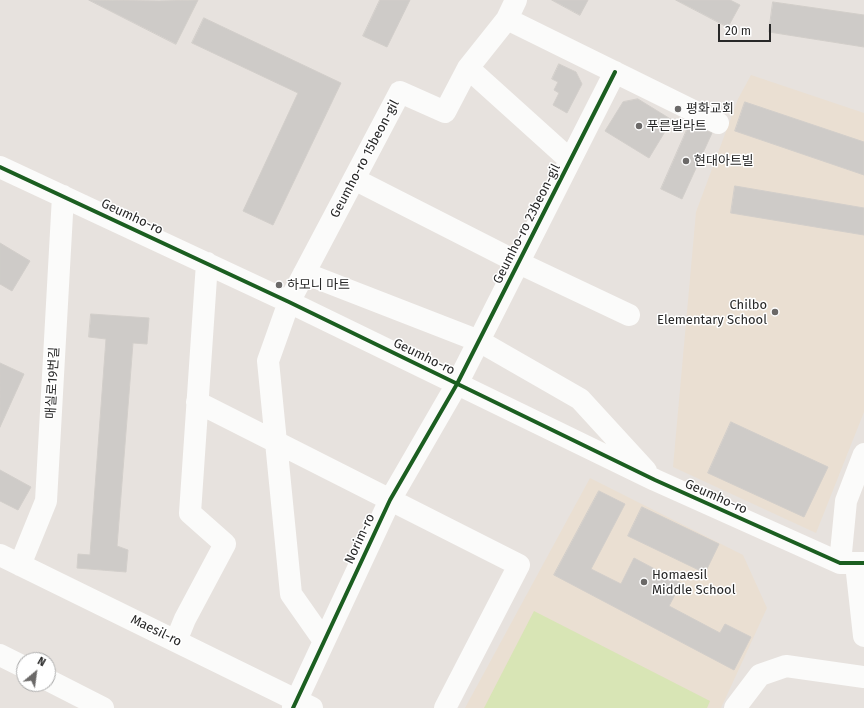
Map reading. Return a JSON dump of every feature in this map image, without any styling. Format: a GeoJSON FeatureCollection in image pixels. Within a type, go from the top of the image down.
{"type":"FeatureCollection","features":[{"type":"Feature","properties":{"kind":"street","name":"Geumho-ro 15beon-gil"},"geometry":{"type":"LineString","coordinates":[[324,641],[291,594],[268,361],[289,302],[400,92],[445,112],[468,68],[511,10]]}},
{"type":"Feature","properties":{"kind":"street"},"geometry":{"type":"LineString","coordinates":[[511,10],[615,72],[718,123]]}},
{"type":"Feature","properties":{"kind":"street"},"geometry":{"type":"LineString","coordinates":[[468,68],[570,160]]}},
{"type":"Feature","properties":{"kind":"street","name":"Geumho-ro 23beon-gil"},"geometry":{"type":"LineString","coordinates":[[458,384],[615,72]]}},
{"type":"Feature","properties":{"kind":"street","name":"Geumho-ro"},"geometry":{"type":"LineString","coordinates":[[0,167],[289,302],[654,480],[853,563]]}},
{"type":"Feature","properties":{"kind":"street"},"geometry":{"type":"LineString","coordinates":[[354,180],[519,263],[629,315]]}},
{"type":"Feature","properties":{"kind":"street","name":"매실로19번길"},"geometry":{"type":"LineString","coordinates":[[20,565],[46,501],[63,196]]}},
{"type":"Feature","properties":{"kind":"street"},"geometry":{"type":"LineString","coordinates":[[176,641],[185,619],[225,544],[190,513],[207,263]]}},
{"type":"Feature","properties":{"kind":"street"},"geometry":{"type":"LineString","coordinates":[[304,273],[479,341],[580,399],[654,480]]}},
{"type":"Feature","properties":{"kind":"street","name":"Norim-ro"},"geometry":{"type":"LineString","coordinates":[[300,706],[324,641],[390,500],[458,384]]}},
{"type":"Feature","properties":{"kind":"street"},"geometry":{"type":"LineString","coordinates":[[197,402],[519,566],[445,708]]}},
{"type":"Feature","properties":{"kind":"street"},"geometry":{"type":"LineString","coordinates":[[864,454],[846,501],[853,563],[864,636]]}},
{"type":"Feature","properties":{"kind":"street","name":"Maesil-ro"},"geometry":{"type":"LineString","coordinates":[[0,555],[176,641],[300,706]]}},
{"type":"Feature","properties":{"kind":"street"},"geometry":{"type":"LineString","coordinates":[[0,655],[16,663]]}},
{"type":"Feature","properties":{"kind":"street"},"geometry":{"type":"LineString","coordinates":[[735,708],[760,675],[786,666],[864,677]]}},
{"type":"Feature","properties":{"kind":"street"},"geometry":{"type":"LineString","coordinates":[[56,684],[103,708]]}},
{"type":"Feature","properties":{"kind":"shaded area","name":"Chilbo Elementary School"},"geometry":{"type":"Polygon","coordinates":[[[751,75],[864,113],[864,412],[816,533],[673,467],[696,212],[738,99],[751,75]]]}},
{"type":"Feature","properties":{"kind":"shaded area","name":"Homaesil Middle School"},"geometry":{"type":"Polygon","coordinates":[[[590,478],[743,555],[767,608],[721,708],[465,708],[590,478]]]}},
{"type":"Feature","properties":{"kind":"green space"},"geometry":{"type":"Polygon","coordinates":[[[534,611],[710,701],[707,708],[484,708],[534,611]]]}},
{"type":"Feature","properties":{"kind":"building"},"geometry":{"type":"Polygon","coordinates":[[[89,0],[159,1],[198,0],[176,44],[89,0]]]}},
{"type":"Feature","properties":{"kind":"building"},"geometry":{"type":"Polygon","coordinates":[[[380,0],[410,0],[387,47],[363,36],[380,0]]]}},
{"type":"Feature","properties":{"kind":"building"},"geometry":{"type":"Polygon","coordinates":[[[552,0],[588,0],[580,15],[552,0]]]}},
{"type":"Feature","properties":{"kind":"building"},"geometry":{"type":"Polygon","coordinates":[[[676,0],[730,0],[740,5],[728,27],[676,0]]]}},
{"type":"Feature","properties":{"kind":"building"},"geometry":{"type":"Polygon","coordinates":[[[773,2],[864,15],[864,47],[769,32],[773,2]]]}},
{"type":"Feature","properties":{"kind":"building"},"geometry":{"type":"Polygon","coordinates":[[[204,18],[341,83],[273,225],[243,211],[298,93],[192,43],[204,18]]]}},
{"type":"Feature","properties":{"kind":"building"},"geometry":{"type":"Polygon","coordinates":[[[559,64],[576,72],[582,84],[567,113],[553,105],[559,93],[554,90],[558,82],[552,79],[559,64]]]}},
{"type":"Feature","properties":{"kind":"building","name":"푸른빌라트"},"geometry":{"type":"Polygon","coordinates":[[[638,99],[672,120],[649,158],[605,131],[623,102],[638,99]]]}},
{"type":"Feature","properties":{"kind":"building"},"geometry":{"type":"Polygon","coordinates":[[[745,102],[864,142],[864,175],[735,131],[745,102]]]}},
{"type":"Feature","properties":{"kind":"building","name":"현대아트빌"},"geometry":{"type":"Polygon","coordinates":[[[690,123],[712,133],[682,199],[661,189],[690,123]]]}},
{"type":"Feature","properties":{"kind":"building"},"geometry":{"type":"Polygon","coordinates":[[[735,186],[864,208],[864,235],[731,213],[735,186]]]}},
{"type":"Feature","properties":{"kind":"building"},"geometry":{"type":"Polygon","coordinates":[[[0,243],[30,261],[12,291],[0,284],[0,243]]]}},
{"type":"Feature","properties":{"kind":"building"},"geometry":{"type":"Polygon","coordinates":[[[91,314],[149,318],[147,344],[133,343],[117,546],[128,550],[126,572],[77,568],[78,554],[90,555],[106,339],[89,337],[91,314]]]}},
{"type":"Feature","properties":{"kind":"building"},"geometry":{"type":"Polygon","coordinates":[[[0,363],[24,374],[0,427],[0,363]]]}},
{"type":"Feature","properties":{"kind":"building"},"geometry":{"type":"Polygon","coordinates":[[[731,422],[828,467],[804,517],[708,473],[731,422]]]}},
{"type":"Feature","properties":{"kind":"building"},"geometry":{"type":"Polygon","coordinates":[[[0,470],[31,487],[18,510],[0,501],[0,470]]]}},
{"type":"Feature","properties":{"kind":"building"},"geometry":{"type":"Polygon","coordinates":[[[599,491],[625,504],[591,569],[621,584],[634,558],[681,583],[669,606],[720,633],[725,624],[751,637],[734,670],[554,575],[599,491]]]}},
{"type":"Feature","properties":{"kind":"building"},"geometry":{"type":"Polygon","coordinates":[[[642,507],[719,544],[705,573],[628,536],[642,507]]]}},
{"type":"Feature","properties":{"kind":"cycle path"},"geometry":{"type":"LineString","coordinates":[[293,708],[390,500],[457,384],[615,72]]}},
{"type":"Feature","properties":{"kind":"cycle path"},"geometry":{"type":"LineString","coordinates":[[0,167],[289,302],[655,480],[840,563],[864,563]]}},
{"type":"Feature","properties":{"kind":"place","name":"평화교회"},"geometry":{"type":"Point","coordinates":[678,109]}},
{"type":"Feature","properties":{"kind":"place","name":"푸른빌라트"},"geometry":{"type":"Point","coordinates":[639,126]}},
{"type":"Feature","properties":{"kind":"place","name":"현대아트빌"},"geometry":{"type":"Point","coordinates":[686,161]}},
{"type":"Feature","properties":{"kind":"place","name":"하모니 마트"},"geometry":{"type":"Point","coordinates":[279,285]}},
{"type":"Feature","properties":{"kind":"place","name":"Chilbo Elementary School"},"geometry":{"type":"Point","coordinates":[775,312]}},
{"type":"Feature","properties":{"kind":"place","name":"Homaesil Middle School"},"geometry":{"type":"Point","coordinates":[644,582]}}]}
